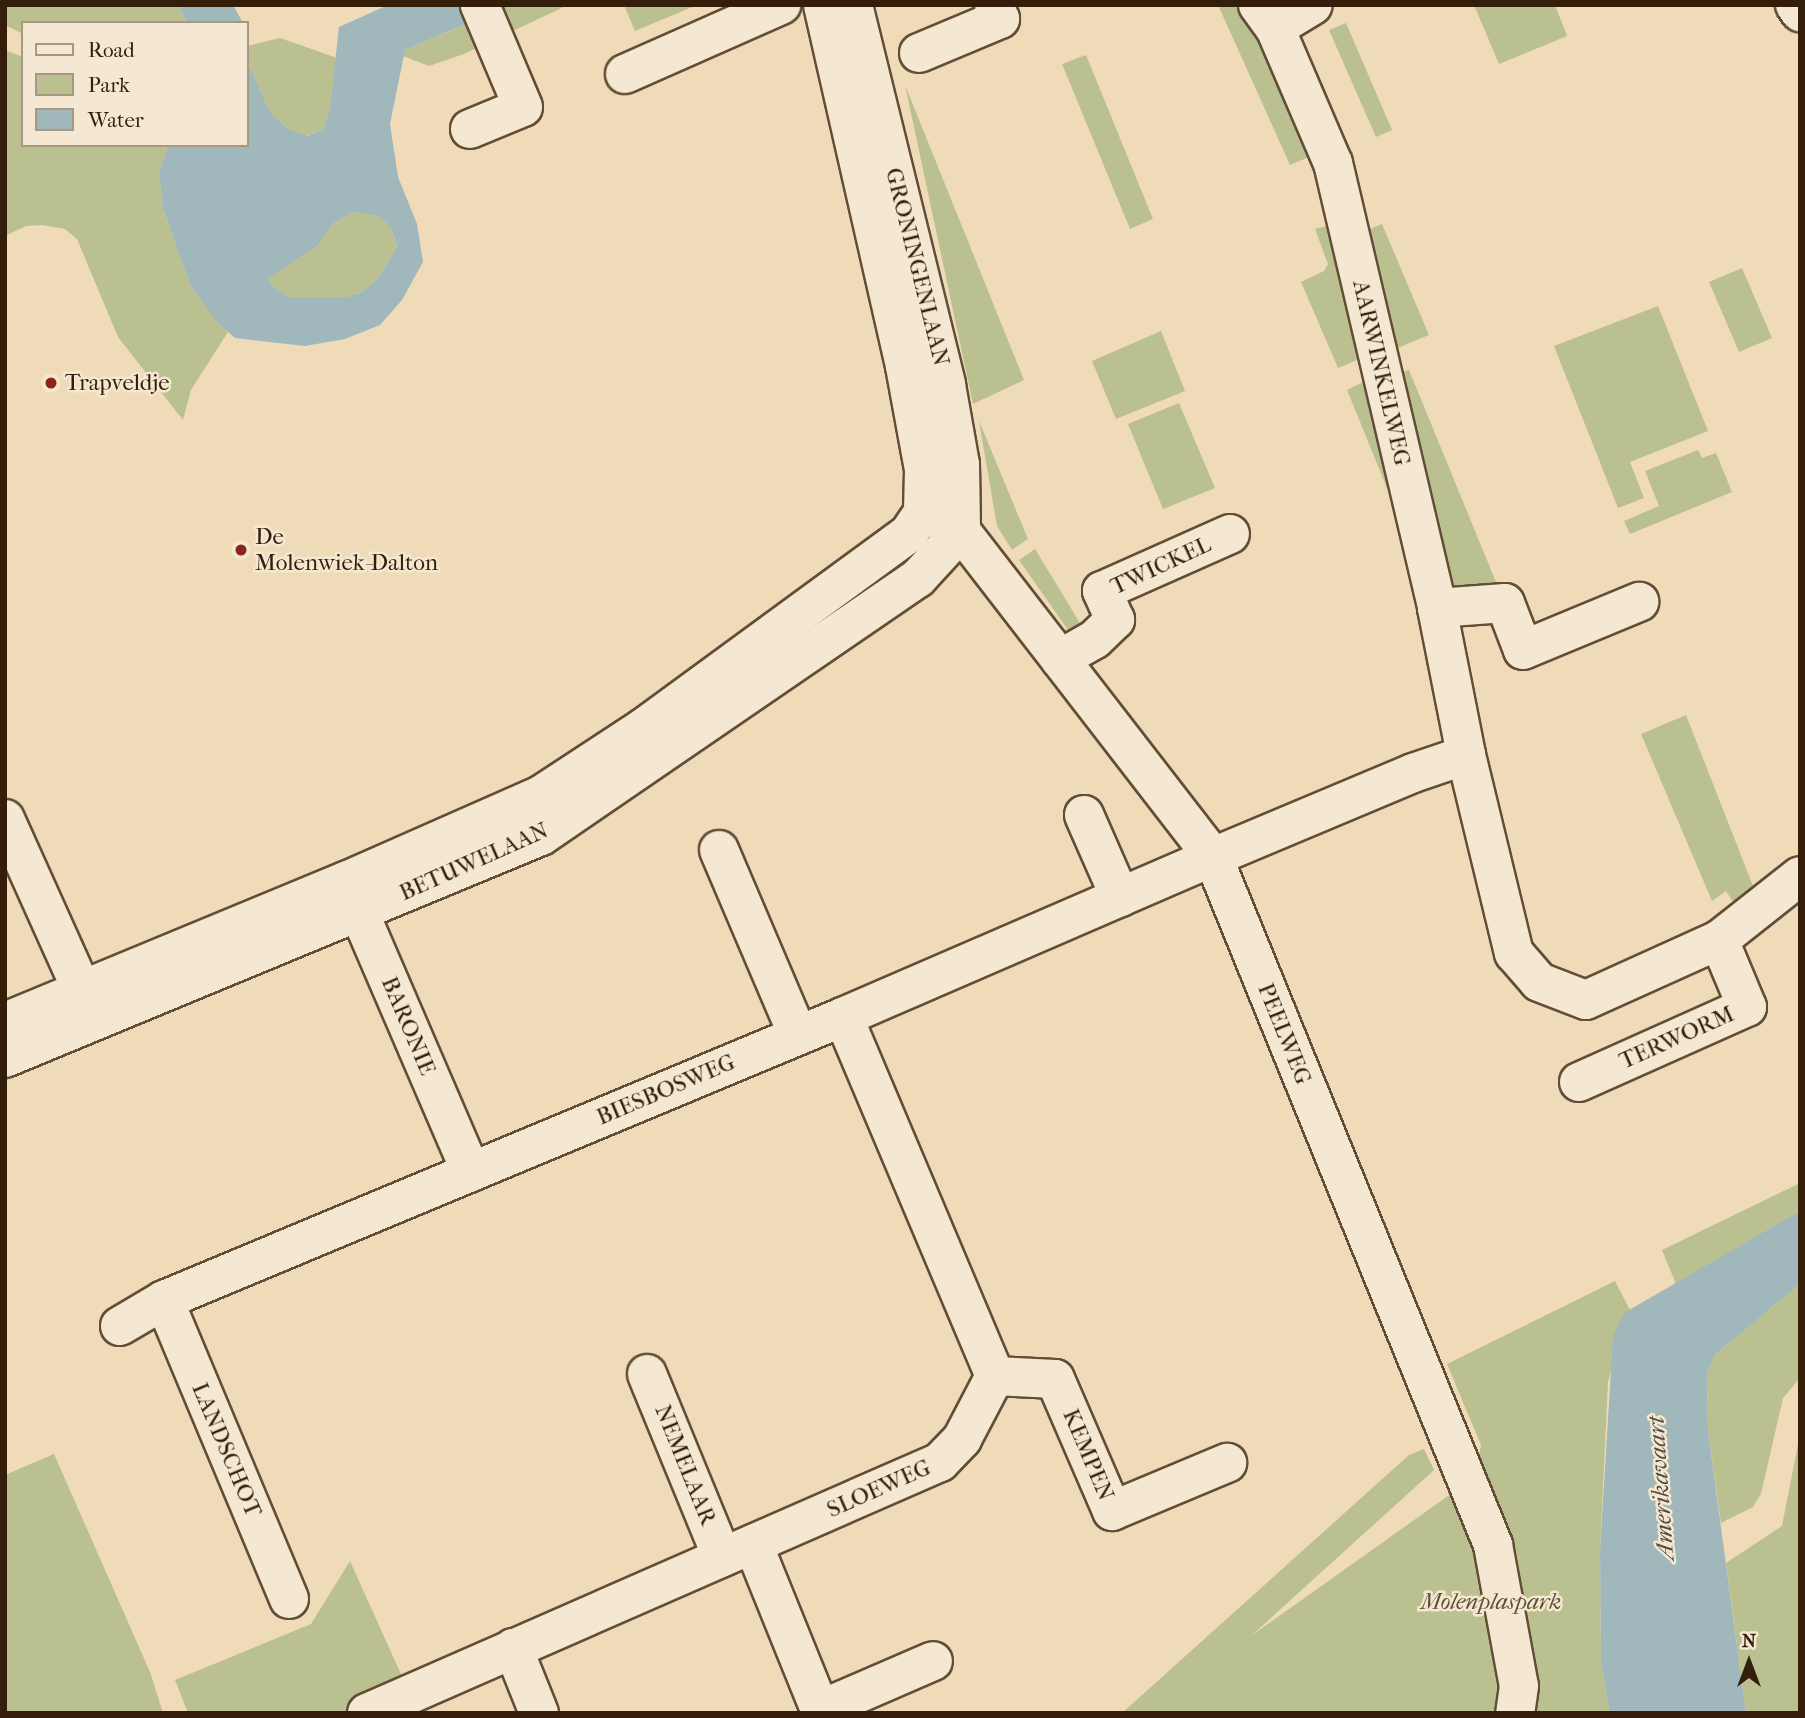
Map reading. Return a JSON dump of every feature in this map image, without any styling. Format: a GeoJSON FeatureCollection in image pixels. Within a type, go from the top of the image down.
{"type":"FeatureCollection","features":[{"type":"Feature","properties":{"kind":"street"},"geometry":{"type":"LineString","coordinates":[[470,129],[523,107],[480,5]]}},
{"type":"Feature","properties":{"kind":"street"},"geometry":{"type":"LineString","coordinates":[[625,74],[781,5]]}},
{"type":"Feature","properties":{"kind":"street","name":"GRONINGENLAAN"},"geometry":{"type":"LineString","coordinates":[[823,5],[907,378],[924,470],[923,512]]}},
{"type":"Feature","properties":{"kind":"street","name":"GRONINGENLAAN"},"geometry":{"type":"LineString","coordinates":[[853,5],[946,385],[960,464],[961,531]]}},
{"type":"Feature","properties":{"kind":"street"},"geometry":{"type":"LineString","coordinates":[[919,53],[1000,19],[994,5]]}},
{"type":"Feature","properties":{"kind":"street"},"geometry":{"type":"LineString","coordinates":[[1266,17],[1313,5]]}},
{"type":"Feature","properties":{"kind":"street"},"geometry":{"type":"LineString","coordinates":[[1796,5],[1800,12]]}},
{"type":"Feature","properties":{"kind":"street","name":"AARWINKELWEG"},"geometry":{"type":"LineString","coordinates":[[1266,17],[1332,163],[1437,608],[1466,755],[1514,953],[1539,982],[1586,999],[1719,940],[1800,876]]}},
{"type":"Feature","properties":{"kind":"street","name":"PEELWEG"},"geometry":{"type":"LineString","coordinates":[[923,512],[961,531],[1213,857],[1493,1545],[1519,1686],[1516,1713]]}},
{"type":"Feature","properties":{"kind":"street","name":"BETUWELAAN"},"geometry":{"type":"LineString","coordinates":[[353,897],[541,794],[643,728],[909,533],[923,512]]}},
{"type":"Feature","properties":{"kind":"street","name":"BETUWELAAN"},"geometry":{"type":"LineString","coordinates":[[5,1058],[89,1006],[353,897],[541,835],[918,578],[961,531]]}},
{"type":"Feature","properties":{"kind":"street","name":"TWICKEL"},"geometry":{"type":"LineString","coordinates":[[1060,659],[1095,639],[1115,620],[1102,591],[1230,534]]}},
{"type":"Feature","properties":{"kind":"street"},"geometry":{"type":"LineString","coordinates":[[1437,608],[1505,603],[1523,650],[1639,602]]}},
{"type":"Feature","properties":{"kind":"street"},"geometry":{"type":"LineString","coordinates":[[1213,857],[1413,774],[1466,755]]}},
{"type":"Feature","properties":{"kind":"street"},"geometry":{"type":"LineString","coordinates":[[1084,815],[1120,897]]}},
{"type":"Feature","properties":{"kind":"street"},"geometry":{"type":"LineString","coordinates":[[5,819],[13,858],[89,1006]]}},
{"type":"Feature","properties":{"kind":"street"},"geometry":{"type":"LineString","coordinates":[[719,850],[798,1035]]}},
{"type":"Feature","properties":{"kind":"street","name":"BIESBOSWEG"},"geometry":{"type":"LineString","coordinates":[[120,1326],[164,1300],[843,1017],[1213,857]]}},
{"type":"Feature","properties":{"kind":"street","name":"BARONIE"},"geometry":{"type":"LineString","coordinates":[[353,897],[471,1172]]}},
{"type":"Feature","properties":{"kind":"street","name":"TERWORM"},"geometry":{"type":"LineString","coordinates":[[1578,1082],[1747,1007],[1719,940]]}},
{"type":"Feature","properties":{"kind":"street","name":"BETUWELAAN"},"geometry":{"type":"LineString","coordinates":[[5,1022],[89,1006]]}},
{"type":"Feature","properties":{"kind":"street"},"geometry":{"type":"LineString","coordinates":[[843,1017],[995,1376]]}},
{"type":"Feature","properties":{"kind":"street","name":"LANDSCHOT"},"geometry":{"type":"LineString","coordinates":[[164,1300],[289,1599]]}},
{"type":"Feature","properties":{"kind":"street","name":"NEMELAAR"},"geometry":{"type":"LineString","coordinates":[[647,1374],[737,1551]]}},
{"type":"Feature","properties":{"kind":"street","name":"KEMPEN"},"geometry":{"type":"LineString","coordinates":[[995,1376],[1055,1379],[1112,1511],[1227,1463]]}},
{"type":"Feature","properties":{"kind":"street","name":"SLOEWEG"},"geometry":{"type":"LineString","coordinates":[[367,1713],[940,1462],[962,1439],[995,1376]]}},
{"type":"Feature","properties":{"kind":"street"},"geometry":{"type":"LineString","coordinates":[[737,1551],[820,1710],[933,1661]]}},
{"type":"Feature","properties":{"kind":"street"},"geometry":{"type":"LineString","coordinates":[[513,1648],[539,1713]]}},
{"type":"Feature","properties":{"kind":"green space"},"geometry":{"type":"Polygon","coordinates":[[[5,5],[178,5],[186,21],[21,21],[21,33],[5,25],[5,5]]]}},
{"type":"Feature","properties":{"kind":"green space"},"geometry":{"type":"Polygon","coordinates":[[[509,5],[568,5],[464,54],[429,66],[403,56],[405,50],[509,5]]]}},
{"type":"Feature","properties":{"kind":"green space"},"geometry":{"type":"Polygon","coordinates":[[[624,5],[697,5],[635,31],[624,5]]]}},
{"type":"Feature","properties":{"kind":"green space"},"geometry":{"type":"Polygon","coordinates":[[[1218,5],[1239,5],[1258,33],[1314,155],[1290,165],[1218,5]]]}},
{"type":"Feature","properties":{"kind":"green space"},"geometry":{"type":"Polygon","coordinates":[[[1474,5],[1555,5],[1567,36],[1499,64],[1474,5]]]}},
{"type":"Feature","properties":{"kind":"green space"},"geometry":{"type":"Polygon","coordinates":[[[1346,23],[1392,130],[1376,137],[1329,30],[1346,23]]]}},
{"type":"Feature","properties":{"kind":"green space"},"geometry":{"type":"Polygon","coordinates":[[[280,38],[337,58],[330,108],[323,129],[306,136],[289,129],[270,112],[248,62],[248,46],[280,38]]]}},
{"type":"Feature","properties":{"kind":"green space"},"geometry":{"type":"Polygon","coordinates":[[[5,50],[21,56],[21,147],[167,147],[159,172],[163,209],[190,285],[228,332],[191,390],[183,420],[118,337],[77,239],[65,229],[42,225],[26,226],[5,236],[5,50]]]}},
{"type":"Feature","properties":{"kind":"green space"},"geometry":{"type":"Polygon","coordinates":[[[1086,55],[1153,219],[1130,229],[1062,64],[1086,55]]]}},
{"type":"Feature","properties":{"kind":"green space"},"geometry":{"type":"Polygon","coordinates":[[[905,85],[1024,380],[973,404],[905,85]]]}},
{"type":"Feature","properties":{"kind":"green space"},"geometry":{"type":"Polygon","coordinates":[[[352,212],[379,216],[391,228],[397,248],[379,277],[362,292],[346,297],[288,297],[273,287],[268,279],[318,245],[333,224],[352,212]]]}},
{"type":"Feature","properties":{"kind":"green space"},"geometry":{"type":"Polygon","coordinates":[[[1382,224],[1429,335],[1395,349],[1365,231],[1382,224]]]}},
{"type":"Feature","properties":{"kind":"green space"},"geometry":{"type":"Polygon","coordinates":[[[1330,225],[1362,358],[1338,368],[1301,282],[1324,271],[1328,264],[1315,229],[1330,225]]]}},
{"type":"Feature","properties":{"kind":"green space"},"geometry":{"type":"Polygon","coordinates":[[[1742,268],[1772,338],[1739,352],[1709,282],[1742,268]]]}},
{"type":"Feature","properties":{"kind":"green space"},"geometry":{"type":"Polygon","coordinates":[[[1658,306],[1708,431],[1630,462],[1644,498],[1618,508],[1554,346],[1658,306]]]}},
{"type":"Feature","properties":{"kind":"green space"},"geometry":{"type":"Polygon","coordinates":[[[1161,331],[1185,391],[1116,419],[1092,361],[1161,331]]]}},
{"type":"Feature","properties":{"kind":"green space"},"geometry":{"type":"Polygon","coordinates":[[[1409,370],[1498,587],[1446,593],[1396,375],[1409,370]]]}},
{"type":"Feature","properties":{"kind":"green space"},"geometry":{"type":"Polygon","coordinates":[[[1363,382],[1393,484],[1387,488],[1347,390],[1363,382]]]}},
{"type":"Feature","properties":{"kind":"green space"},"geometry":{"type":"Polygon","coordinates":[[[1179,403],[1215,488],[1163,509],[1128,424],[1179,403]]]}},
{"type":"Feature","properties":{"kind":"green space"},"geometry":{"type":"Polygon","coordinates":[[[979,421],[1028,539],[1012,550],[997,526],[979,421]]]}},
{"type":"Feature","properties":{"kind":"green space"},"geometry":{"type":"Polygon","coordinates":[[[1698,450],[1702,458],[1716,453],[1732,492],[1630,534],[1624,521],[1659,506],[1645,471],[1698,450]]]}},
{"type":"Feature","properties":{"kind":"green space"},"geometry":{"type":"Polygon","coordinates":[[[1035,549],[1086,633],[1075,640],[1019,560],[1035,549]]]}},
{"type":"Feature","properties":{"kind":"green space"},"geometry":{"type":"Polygon","coordinates":[[[1686,715],[1755,891],[1735,905],[1726,891],[1712,901],[1641,734],[1686,715]]]}},
{"type":"Feature","properties":{"kind":"green space"},"geometry":{"type":"Polygon","coordinates":[[[1800,1183],[1800,1211],[1676,1284],[1662,1250],[1800,1183]]]}},
{"type":"Feature","properties":{"kind":"green space","name":"Molenplaspark"},"geometry":{"type":"Polygon","coordinates":[[[1615,1281],[1630,1310],[1624,1314],[1608,1383],[1600,1550],[1601,1663],[1610,1713],[1122,1713],[1409,1455],[1424,1449],[1434,1470],[1251,1636],[1476,1476],[1481,1445],[1447,1364],[1615,1281]]]}},
{"type":"Feature","properties":{"kind":"green space"},"geometry":{"type":"Polygon","coordinates":[[[1800,1284],[1800,1378],[1783,1398],[1761,1494],[1753,1507],[1721,1523],[1708,1431],[1707,1373],[1716,1354],[1800,1284]]]}},
{"type":"Feature","properties":{"kind":"green space"},"geometry":{"type":"Polygon","coordinates":[[[1800,1434],[1800,1713],[1746,1713],[1726,1563],[1782,1526],[1800,1434]]]}},
{"type":"Feature","properties":{"kind":"green space"},"geometry":{"type":"Polygon","coordinates":[[[54,1454],[150,1672],[163,1713],[5,1713],[5,1475],[54,1454]]]}},
{"type":"Feature","properties":{"kind":"green space"},"geometry":{"type":"Polygon","coordinates":[[[350,1561],[405,1683],[415,1713],[188,1713],[175,1680],[311,1624],[350,1561]]]}},
{"type":"Feature","properties":{"kind":"water"},"geometry":{"type":"Polygon","coordinates":[[[178,5],[233,5],[242,21],[186,21],[178,5]]]}},
{"type":"Feature","properties":{"kind":"water"},"geometry":{"type":"Polygon","coordinates":[[[388,5],[509,5],[405,50],[390,124],[398,177],[417,224],[423,262],[402,300],[380,325],[345,339],[305,346],[235,338],[218,323],[190,285],[163,209],[159,172],[167,147],[248,147],[248,62],[270,112],[289,129],[307,136],[323,129],[330,108],[339,27],[388,5]],[[352,212],[333,224],[318,245],[268,279],[273,287],[288,297],[346,297],[362,292],[379,277],[397,247],[391,228],[379,216],[352,212]]]}},
{"type":"Feature","properties":{"kind":"water","name":"Amerikavaart"},"geometry":{"type":"Polygon","coordinates":[[[1800,1211],[1800,1284],[1716,1354],[1707,1373],[1708,1431],[1746,1713],[1610,1713],[1601,1663],[1600,1550],[1613,1337],[1624,1313],[1800,1211]]]}},
{"type":"Feature","properties":{"kind":"place","name":"Trapveldje"},"geometry":{"type":"Point","coordinates":[51,383]}},
{"type":"Feature","properties":{"kind":"place","name":"De Molenwiek-Dalton"},"geometry":{"type":"Point","coordinates":[241,550]}}]}
